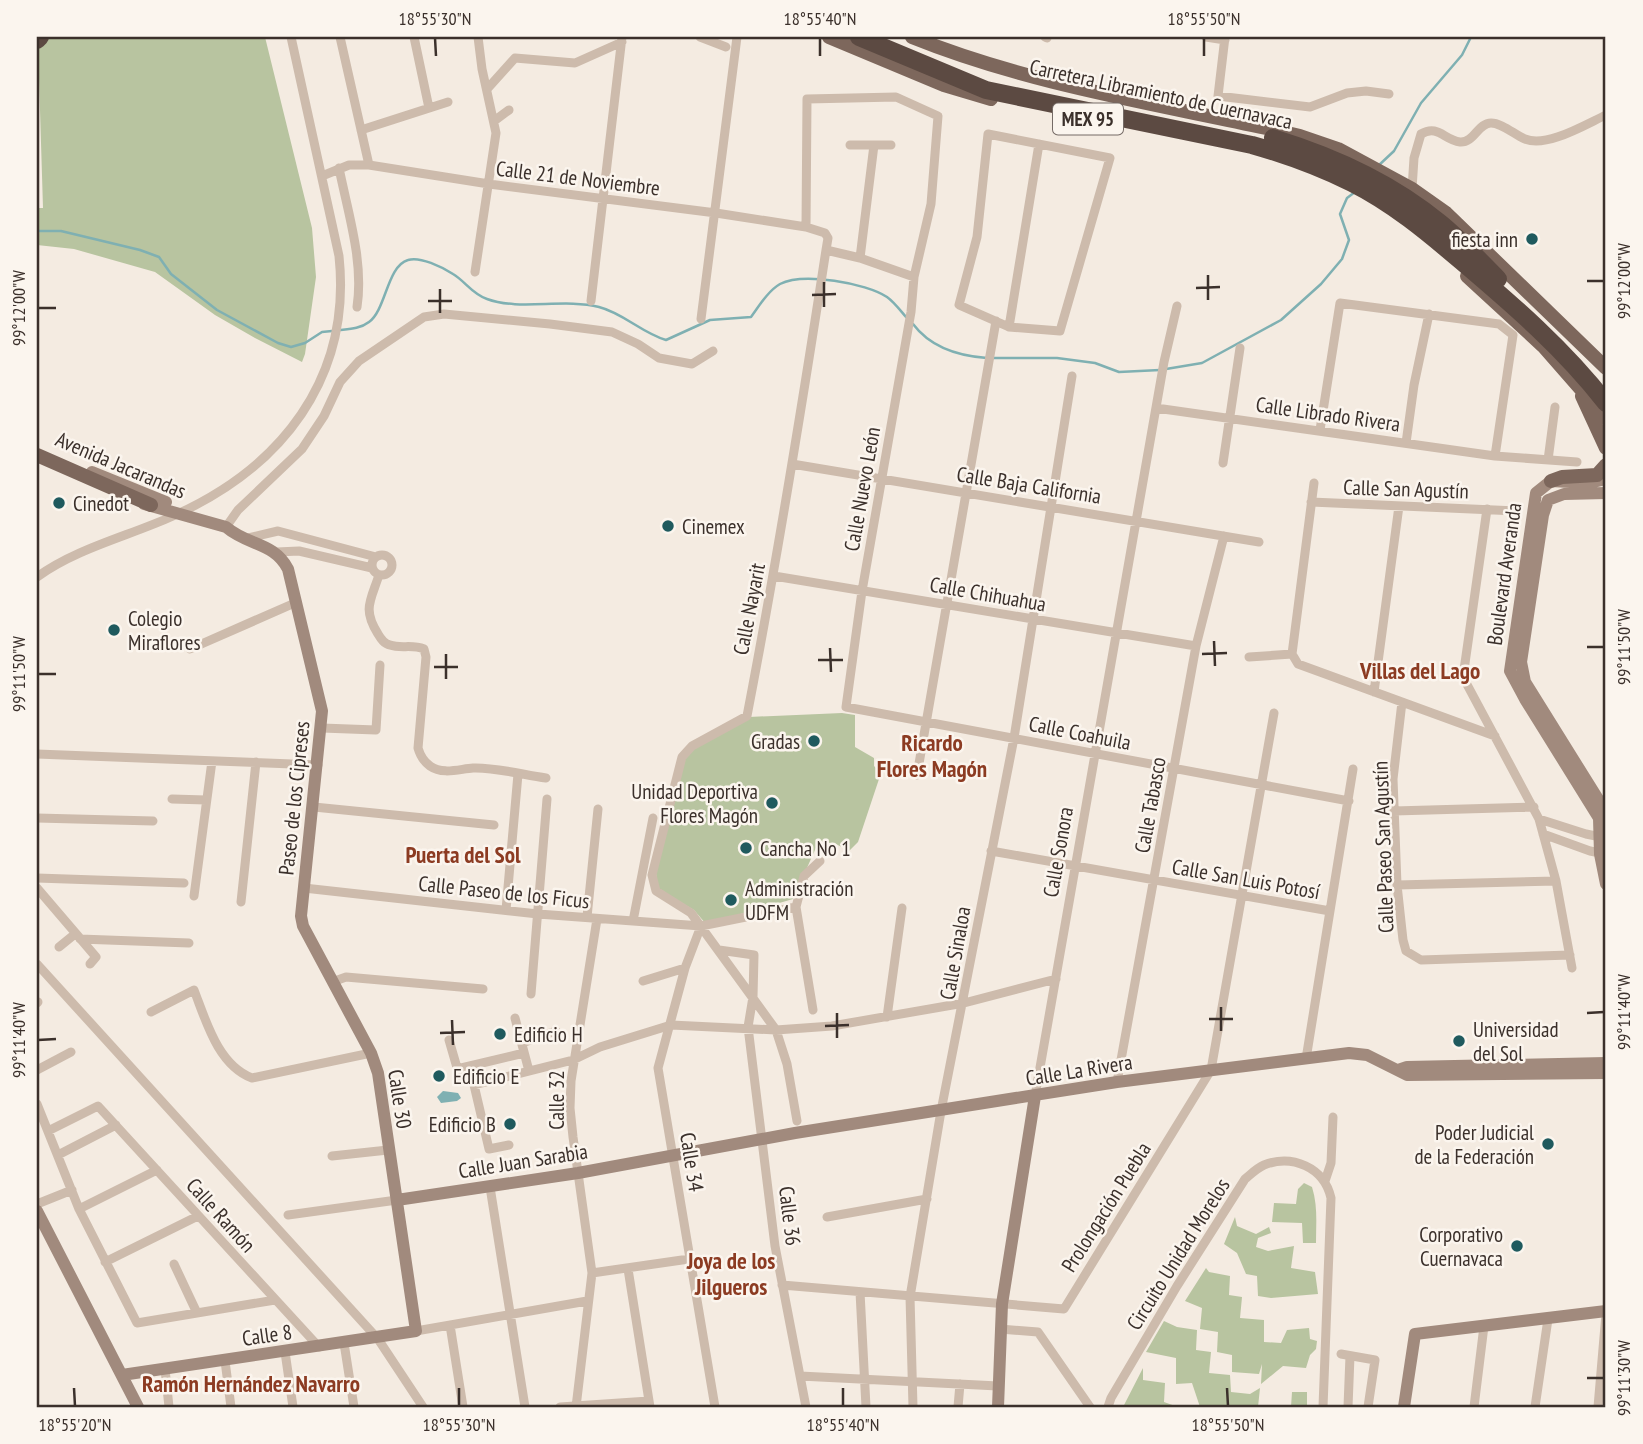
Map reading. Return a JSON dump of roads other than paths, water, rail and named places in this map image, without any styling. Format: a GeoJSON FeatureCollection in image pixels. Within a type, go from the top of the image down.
{"type":"FeatureCollection","features":[{"type":"Feature","properties":{"kind":"highway","name":"Carretera Libramiento de Cuernavaca"},"geometry":{"type":"LineString","coordinates":[[859,37],[985,90],[1252,145],[1367,182],[1502,295],[1551,341],[1606,403]]}},
{"type":"Feature","properties":{"kind":"highway","name":"Carretera Libramiento de Cuernavaca"},"geometry":{"type":"LineString","coordinates":[[881,37],[988,79],[1122,111],[1266,136],[1311,151],[1440,223],[1509,290],[1558,332],[1606,385]]}},
{"type":"Feature","properties":{"kind":"main road","name":"MEX 95"},"geometry":{"type":"LineString","coordinates":[[830,37],[944,85],[983,97],[1251,151],[1367,182],[1412,189],[1446,213],[1606,368]]}},
{"type":"Feature","properties":{"kind":"main road","name":"MEX 95"},"geometry":{"type":"LineString","coordinates":[[912,37],[955,54],[1042,81],[1300,136],[1338,149],[1422,236],[1543,346],[1578,385],[1605,425]]}},
{"type":"Feature","properties":{"kind":"main road"},"geometry":{"type":"LineString","coordinates":[[1578,385],[1606,448]]}},
{"type":"Feature","properties":{"kind":"main road"},"geometry":{"type":"LineString","coordinates":[[37,452],[151,505]]}},
{"type":"Feature","properties":{"kind":"main road"},"geometry":{"type":"LineString","coordinates":[[1551,481],[1562,477],[1597,475],[1606,466]]}},
{"type":"Feature","properties":{"kind":"street"},"geometry":{"type":"LineString","coordinates":[[37,577],[99,546],[183,514],[231,486],[271,453],[318,388],[334,344],[341,270],[291,37]]}},
{"type":"Feature","properties":{"kind":"street"},"geometry":{"type":"LineString","coordinates":[[340,37],[369,165]]}},
{"type":"Feature","properties":{"kind":"street"},"geometry":{"type":"LineString","coordinates":[[414,37],[429,108]]}},
{"type":"Feature","properties":{"kind":"street"},"geometry":{"type":"LineString","coordinates":[[475,272],[496,133],[478,37]]}},
{"type":"Feature","properties":{"kind":"street"},"geometry":{"type":"LineString","coordinates":[[700,37],[726,47]]}},
{"type":"Feature","properties":{"kind":"street"},"geometry":{"type":"LineString","coordinates":[[701,319],[737,37]]}},
{"type":"Feature","properties":{"kind":"street"},"geometry":{"type":"LineString","coordinates":[[1206,37],[1225,38],[1218,96],[1310,107],[1348,93],[1366,91],[1389,94]]}},
{"type":"Feature","properties":{"kind":"street"},"geometry":{"type":"LineString","coordinates":[[488,88],[515,58],[575,63],[622,38]]}},
{"type":"Feature","properties":{"kind":"street"},"geometry":{"type":"LineString","coordinates":[[592,301],[622,38]]}},
{"type":"Feature","properties":{"kind":"street","name":"Calle Nuevo León"},"geometry":{"type":"LineString","coordinates":[[806,227],[807,99],[896,97],[938,116],[931,204],[914,277],[911,312],[862,591],[846,707]]}},
{"type":"Feature","properties":{"kind":"street"},"geometry":{"type":"LineString","coordinates":[[361,130],[448,102]]}},
{"type":"Feature","properties":{"kind":"street"},"geometry":{"type":"LineString","coordinates":[[495,121],[509,110]]}},
{"type":"Feature","properties":{"kind":"street"},"geometry":{"type":"LineString","coordinates":[[1412,189],[1414,158],[1421,134],[1427,130],[1435,130],[1463,142],[1468,141],[1486,124],[1495,123],[1527,140],[1541,142],[1606,115]]}},
{"type":"Feature","properties":{"kind":"street"},"geometry":{"type":"LineString","coordinates":[[988,134],[1039,144],[1110,158],[1060,331],[1009,327],[959,306],[976,237],[988,134]]}},
{"type":"Feature","properties":{"kind":"street"},"geometry":{"type":"LineString","coordinates":[[1009,327],[1039,144]]}},
{"type":"Feature","properties":{"kind":"street"},"geometry":{"type":"LineString","coordinates":[[850,145],[891,145]]}},
{"type":"Feature","properties":{"kind":"street"},"geometry":{"type":"LineString","coordinates":[[860,258],[874,145]]}},
{"type":"Feature","properties":{"kind":"street","name":"Calle 21 de Noviembre"},"geometry":{"type":"LineString","coordinates":[[322,176],[349,165],[369,165],[806,227],[820,230],[828,238]]}},
{"type":"Feature","properties":{"kind":"street"},"geometry":{"type":"LineString","coordinates":[[339,168],[357,260],[357,307]]}},
{"type":"Feature","properties":{"kind":"street","name":"Calle Nayarit"},"geometry":{"type":"LineString","coordinates":[[797,1121],[787,1064],[776,1030],[691,914],[656,891],[653,884],[654,865],[682,757],[692,746],[747,716],[774,576],[828,238]]}},
{"type":"Feature","properties":{"kind":"street"},"geometry":{"type":"LineString","coordinates":[[826,250],[860,258],[914,277]]}},
{"type":"Feature","properties":{"kind":"street"},"geometry":{"type":"LineString","coordinates":[[1320,430],[1340,303],[1499,324],[1513,335],[1495,456]]}},
{"type":"Feature","properties":{"kind":"street","name":"Calle Sonora"},"geometry":{"type":"LineString","coordinates":[[998,1407],[1002,1304],[1035,1096],[1161,378],[1177,306]]}},
{"type":"Feature","properties":{"kind":"street"},"geometry":{"type":"LineString","coordinates":[[226,527],[238,510],[302,449],[324,416],[340,382],[359,361],[424,317],[444,314],[612,332],[659,358],[692,364],[713,351]]}},
{"type":"Feature","properties":{"kind":"street"},"geometry":{"type":"LineString","coordinates":[[1406,443],[1414,385],[1429,314]]}},
{"type":"Feature","properties":{"kind":"street"},"geometry":{"type":"LineString","coordinates":[[918,775],[996,321]]}},
{"type":"Feature","properties":{"kind":"street"},"geometry":{"type":"LineString","coordinates":[[1223,463],[1240,348]]}},
{"type":"Feature","properties":{"kind":"street","name":"Calle Sinaloa"},"geometry":{"type":"LineString","coordinates":[[913,1407],[910,1297],[941,1111],[1014,738],[1072,376]]}},
{"type":"Feature","properties":{"kind":"street"},"geometry":{"type":"LineString","coordinates":[[1548,460],[1555,407]]}},
{"type":"Feature","properties":{"kind":"street","name":"Calle Librado Rivera"},"geometry":{"type":"LineString","coordinates":[[1156,408],[1495,456],[1577,462]]}},
{"type":"Feature","properties":{"kind":"street","name":"Avenida Jacarandas"},"geometry":{"type":"LineString","coordinates":[[37,452],[183,514]]}},
{"type":"Feature","properties":{"kind":"street","name":"Avenida Jacarandas"},"geometry":{"type":"LineString","coordinates":[[37,462],[128,499],[226,527],[235,535],[276,552]]}},
{"type":"Feature","properties":{"kind":"street","name":"Calle Baja California"},"geometry":{"type":"LineString","coordinates":[[792,464],[1259,542]]}},
{"type":"Feature","properties":{"kind":"street","name":"Boulevard Averanda"},"geometry":{"type":"LineString","coordinates":[[1604,837],[1600,818],[1574,769],[1527,693],[1510,671],[1548,500],[1570,488],[1606,479]]}},
{"type":"Feature","properties":{"kind":"street","name":"Boulevard Averanda"},"geometry":{"type":"LineString","coordinates":[[1521,625],[1536,493],[1551,481],[1570,488],[1606,492]]}},
{"type":"Feature","properties":{"kind":"street"},"geometry":{"type":"LineString","coordinates":[[1311,502],[1314,483]]}},
{"type":"Feature","properties":{"kind":"street","name":"Calle San Agustín"},"geometry":{"type":"LineString","coordinates":[[1292,654],[1311,502],[1487,509],[1463,677],[1495,736]]}},
{"type":"Feature","properties":{"kind":"street"},"geometry":{"type":"LineString","coordinates":[[1374,692],[1399,506]]}},
{"type":"Feature","properties":{"kind":"street"},"geometry":{"type":"LineString","coordinates":[[1487,509],[1517,511]]}},
{"type":"Feature","properties":{"kind":"street"},"geometry":{"type":"LineString","coordinates":[[244,539],[278,531],[376,557],[386,556],[392,564],[388,573],[376,572],[299,551],[276,552]]}},
{"type":"Feature","properties":{"kind":"street","name":"Calle Tabasco"},"geometry":{"type":"LineString","coordinates":[[1116,1082],[1196,646],[1224,536]]}},
{"type":"Feature","properties":{"kind":"street","name":"Paseo de los Cipreses"},"geometry":{"type":"LineString","coordinates":[[276,552],[288,569],[322,711],[304,888]]}},
{"type":"Feature","properties":{"kind":"street"},"geometry":{"type":"LineString","coordinates":[[376,557],[372,562],[376,572],[368,609],[369,620],[384,642],[391,646],[416,646],[424,649],[426,657],[418,748],[422,758],[438,770],[461,771],[473,768],[545,778]]}},
{"type":"Feature","properties":{"kind":"street","name":"Calle Chihuahua"},"geometry":{"type":"LineString","coordinates":[[774,576],[1196,646]]}},
{"type":"Feature","properties":{"kind":"street"},"geometry":{"type":"LineString","coordinates":[[190,649],[297,602]]}},
{"type":"Feature","properties":{"kind":"street"},"geometry":{"type":"LineString","coordinates":[[1249,657],[1292,654],[1297,664],[1495,736],[1534,807],[1544,834],[1556,881],[1572,968]]}},
{"type":"Feature","properties":{"kind":"street"},"geometry":{"type":"LineString","coordinates":[[321,728],[376,730],[380,665]]}},
{"type":"Feature","properties":{"kind":"street","name":"Calle Paseo San Agustín"},"geometry":{"type":"LineString","coordinates":[[1402,702],[1393,779],[1397,885],[1406,951],[1421,960],[1570,956]]}},
{"type":"Feature","properties":{"kind":"street","name":"Calle Coahuila"},"geometry":{"type":"LineString","coordinates":[[846,707],[1349,801]]}},
{"type":"Feature","properties":{"kind":"street"},"geometry":{"type":"LineString","coordinates":[[1211,1070],[1274,713]]}},
{"type":"Feature","properties":{"kind":"street"},"geometry":{"type":"LineString","coordinates":[[37,754],[318,765]]}},
{"type":"Feature","properties":{"kind":"street"},"geometry":{"type":"LineString","coordinates":[[194,896],[212,761]]}},
{"type":"Feature","properties":{"kind":"street"},"geometry":{"type":"LineString","coordinates":[[241,902],[256,762]]}},
{"type":"Feature","properties":{"kind":"street"},"geometry":{"type":"LineString","coordinates":[[1306,1059],[1353,769]]}},
{"type":"Feature","properties":{"kind":"street","name":"Boulevard Averanda"},"geometry":{"type":"LineString","coordinates":[[1574,769],[1606,812]]}},
{"type":"Feature","properties":{"kind":"street"},"geometry":{"type":"LineString","coordinates":[[506,910],[518,774]]}},
{"type":"Feature","properties":{"kind":"street"},"geometry":{"type":"LineString","coordinates":[[172,799],[206,800]]}},
{"type":"Feature","properties":{"kind":"street"},"geometry":{"type":"LineString","coordinates":[[531,994],[547,799]]}},
{"type":"Feature","properties":{"kind":"street"},"geometry":{"type":"LineString","coordinates":[[314,807],[494,825]]}},
{"type":"Feature","properties":{"kind":"street"},"geometry":{"type":"LineString","coordinates":[[1394,811],[1534,807]]}},
{"type":"Feature","properties":{"kind":"street","name":"Calle 32"},"geometry":{"type":"LineString","coordinates":[[576,1406],[587,1301],[593,1273],[570,1108],[573,1060],[592,918],[598,808]]}},
{"type":"Feature","properties":{"kind":"street"},"geometry":{"type":"LineString","coordinates":[[37,818],[153,821]]}},
{"type":"Feature","properties":{"kind":"street"},"geometry":{"type":"LineString","coordinates":[[633,921],[653,818]]}},
{"type":"Feature","properties":{"kind":"street"},"geometry":{"type":"LineString","coordinates":[[1539,819],[1604,837],[1606,882]]}},
{"type":"Feature","properties":{"kind":"street"},"geometry":{"type":"LineString","coordinates":[[1544,834],[1603,854]]}},
{"type":"Feature","properties":{"kind":"street","name":"Calle San Luis Potosí"},"geometry":{"type":"LineString","coordinates":[[991,851],[1330,911]]}},
{"type":"Feature","properties":{"kind":"street"},"geometry":{"type":"LineString","coordinates":[[813,1010],[796,906],[804,876],[820,861]]}},
{"type":"Feature","properties":{"kind":"street"},"geometry":{"type":"LineString","coordinates":[[37,878],[184,883]]}},
{"type":"Feature","properties":{"kind":"street"},"geometry":{"type":"LineString","coordinates":[[1397,885],[1556,881]]}},
{"type":"Feature","properties":{"kind":"street"},"geometry":{"type":"LineString","coordinates":[[37,888],[96,957],[90,964]]}},
{"type":"Feature","properties":{"kind":"street","name":"Calle Paseo de los Ficus"},"geometry":{"type":"LineString","coordinates":[[304,888],[538,914],[701,926],[796,906]]}},
{"type":"Feature","properties":{"kind":"street","name":"Calle 30"},"geometry":{"type":"LineString","coordinates":[[304,888],[301,916],[303,926],[371,1053],[378,1073],[416,1331]]}},
{"type":"Feature","properties":{"kind":"street"},"geometry":{"type":"LineString","coordinates":[[887,1017],[902,908]]}},
{"type":"Feature","properties":{"kind":"street","name":"Calle 34"},"geometry":{"type":"LineString","coordinates":[[701,926],[685,968],[659,1068],[715,1407]]}},
{"type":"Feature","properties":{"kind":"street"},"geometry":{"type":"LineString","coordinates":[[59,947],[77,937],[189,943]]}},
{"type":"Feature","properties":{"kind":"street","name":"Calle 36"},"geometry":{"type":"LineString","coordinates":[[719,950],[754,955],[753,997],[748,1027],[775,1246],[806,1407]]}},
{"type":"Feature","properties":{"kind":"street"},"geometry":{"type":"LineString","coordinates":[[37,964],[378,1339],[423,1407]]}},
{"type":"Feature","properties":{"kind":"street"},"geometry":{"type":"LineString","coordinates":[[643,981],[685,968]]}},
{"type":"Feature","properties":{"kind":"street"},"geometry":{"type":"LineString","coordinates":[[332,982],[346,977],[484,989]]}},
{"type":"Feature","properties":{"kind":"street"},"geometry":{"type":"LineString","coordinates":[[509,1145],[489,1149],[474,1085],[573,1060],[600,1047],[671,1025],[776,1030],[832,1026],[964,1003],[1056,979]]}},
{"type":"Feature","properties":{"kind":"street"},"geometry":{"type":"LineString","coordinates":[[151,1012],[194,990],[206,1023],[222,1054],[253,1078],[371,1053]]}},
{"type":"Feature","properties":{"kind":"street"},"geometry":{"type":"LineString","coordinates":[[515,1018],[529,1072]]}},
{"type":"Feature","properties":{"kind":"street"},"geometry":{"type":"LineString","coordinates":[[522,1043],[556,1031]]}},
{"type":"Feature","properties":{"kind":"street"},"geometry":{"type":"LineString","coordinates":[[449,1040],[458,1074],[524,1053]]}},
{"type":"Feature","properties":{"kind":"street"},"geometry":{"type":"LineString","coordinates":[[37,1070],[71,1052]]}},
{"type":"Feature","properties":{"kind":"street","name":"Calle La Rivera"},"geometry":{"type":"LineString","coordinates":[[763,1139],[1116,1082],[1357,1053],[1398,1070],[1407,1067],[1422,1072],[1606,1073]]}},
{"type":"Feature","properties":{"kind":"street","name":"Calle La Rivera"},"geometry":{"type":"LineString","coordinates":[[1422,1072],[1606,1063]]}},
{"type":"Feature","properties":{"kind":"street","name":"Prolongación Puebla"},"geometry":{"type":"LineString","coordinates":[[1002,1304],[1063,1309],[1211,1070]]}},
{"type":"Feature","properties":{"kind":"street"},"geometry":{"type":"LineString","coordinates":[[37,1104],[79,1209],[137,1323],[275,1300]]}},
{"type":"Feature","properties":{"kind":"street","name":"Calle Ramón"},"geometry":{"type":"LineString","coordinates":[[48,1132],[98,1106],[319,1347]]}},
{"type":"Feature","properties":{"kind":"street"},"geometry":{"type":"LineString","coordinates":[[1322,1407],[1331,1198],[1325,1181],[1331,1163],[1333,1117]]}},
{"type":"Feature","properties":{"kind":"street"},"geometry":{"type":"LineString","coordinates":[[58,1155],[116,1125]]}},
{"type":"Feature","properties":{"kind":"street","name":"Calle Juan Sarabia"},"geometry":{"type":"LineString","coordinates":[[289,1215],[578,1173],[763,1139]]}},
{"type":"Feature","properties":{"kind":"street"},"geometry":{"type":"LineString","coordinates":[[332,1156],[388,1150]]}},
{"type":"Feature","properties":{"kind":"street","name":"Circuito Unidad Morelos"},"geometry":{"type":"LineString","coordinates":[[1108,1407],[1177,1286],[1245,1179],[1261,1166],[1277,1161],[1295,1161],[1314,1170],[1325,1181]]}},
{"type":"Feature","properties":{"kind":"street"},"geometry":{"type":"LineString","coordinates":[[79,1209],[157,1170]]}},
{"type":"Feature","properties":{"kind":"street"},"geometry":{"type":"LineString","coordinates":[[490,1186],[525,1407]]}},
{"type":"Feature","properties":{"kind":"street"},"geometry":{"type":"LineString","coordinates":[[37,1205],[72,1190]]}},
{"type":"Feature","properties":{"kind":"street"},"geometry":{"type":"LineString","coordinates":[[827,1217],[927,1199]]}},
{"type":"Feature","properties":{"kind":"street"},"geometry":{"type":"LineString","coordinates":[[37,1210],[138,1407]]}},
{"type":"Feature","properties":{"kind":"street"},"geometry":{"type":"LineString","coordinates":[[105,1262],[198,1216]]}},
{"type":"Feature","properties":{"kind":"street"},"geometry":{"type":"LineString","coordinates":[[593,1273],[689,1259]]}},
{"type":"Feature","properties":{"kind":"street"},"geometry":{"type":"LineString","coordinates":[[174,1264],[197,1313]]}},
{"type":"Feature","properties":{"kind":"street"},"geometry":{"type":"LineString","coordinates":[[560,1407],[649,1404],[628,1269]]}},
{"type":"Feature","properties":{"kind":"street"},"geometry":{"type":"LineString","coordinates":[[782,1285],[1002,1304]]}},
{"type":"Feature","properties":{"kind":"street"},"geometry":{"type":"LineString","coordinates":[[860,1292],[866,1407]]}},
{"type":"Feature","properties":{"kind":"street"},"geometry":{"type":"LineString","coordinates":[[416,1331],[587,1301]]}},
{"type":"Feature","properties":{"kind":"street"},"geometry":{"type":"LineString","coordinates":[[1405,1407],[1415,1334],[1606,1313],[1598,1407]]}},
{"type":"Feature","properties":{"kind":"street"},"geometry":{"type":"LineString","coordinates":[[1535,1407],[1548,1319]]}},
{"type":"Feature","properties":{"kind":"street"},"geometry":{"type":"LineString","coordinates":[[450,1325],[463,1407]]}},
{"type":"Feature","properties":{"kind":"street"},"geometry":{"type":"LineString","coordinates":[[1474,1407],[1484,1326]]}},
{"type":"Feature","properties":{"kind":"street"},"geometry":{"type":"LineString","coordinates":[[1000,1329],[1038,1332],[1090,1407]]}},
{"type":"Feature","properties":{"kind":"street","name":"Calle 8"},"geometry":{"type":"LineString","coordinates":[[122,1375],[378,1339],[416,1331]]}},
{"type":"Feature","properties":{"kind":"street"},"geometry":{"type":"LineString","coordinates":[[344,1343],[354,1407]]}},
{"type":"Feature","properties":{"kind":"street"},"geometry":{"type":"LineString","coordinates":[[285,1352],[293,1407]]}},
{"type":"Feature","properties":{"kind":"street"},"geometry":{"type":"LineString","coordinates":[[1348,1407],[1345,1355],[1375,1360],[1368,1407]]}},
{"type":"Feature","properties":{"kind":"street"},"geometry":{"type":"LineString","coordinates":[[225,1361],[231,1407]]}},
{"type":"Feature","properties":{"kind":"street"},"geometry":{"type":"LineString","coordinates":[[165,1369],[169,1407]]}},
{"type":"Feature","properties":{"kind":"street"},"geometry":{"type":"LineString","coordinates":[[800,1376],[998,1386]]}},
{"type":"Feature","properties":{"kind":"street"},"geometry":{"type":"LineString","coordinates":[[958,1407],[960,1384]]}},
{"type":"Feature","properties":{"kind":"water"},"geometry":{"type":"Polygon","coordinates":[[[443,1091],[458,1093],[461,1098],[441,1103],[437,1097],[443,1091]]]}},
{"type":"Feature","properties":{"kind":"waterway"},"geometry":{"type":"LineString","coordinates":[[1378,166],[1394,151],[1421,103],[1462,55],[1471,37]]}},
{"type":"Feature","properties":{"kind":"waterway"},"geometry":{"type":"LineString","coordinates":[[1166,369],[1202,363],[1281,320],[1321,284],[1342,259],[1349,240],[1340,214],[1347,198],[1355,192]]}},
{"type":"Feature","properties":{"kind":"waterway"},"geometry":{"type":"LineString","coordinates":[[37,231],[61,231],[159,257],[171,274],[217,310],[278,343],[291,347],[305,343],[322,332],[332,331]]}},
{"type":"Feature","properties":{"kind":"waterway"},"geometry":{"type":"LineString","coordinates":[[339,330],[369,322],[375,316],[395,271],[401,264],[413,259],[443,268],[487,299],[513,304],[599,307],[666,340],[710,320],[751,317],[764,299],[780,284],[803,279],[865,287],[890,299],[906,317]]}},
{"type":"Feature","properties":{"kind":"waterway"},"geometry":{"type":"LineString","coordinates":[[913,324],[937,345],[966,355],[987,358]]}},
{"type":"Feature","properties":{"kind":"waterway"},"geometry":{"type":"LineString","coordinates":[[993,358],[1057,358],[1095,363],[1119,372],[1160,370]]}},
{"type":"Feature","properties":{"kind":"place","name":"fiesta inn"},"geometry":{"type":"Point","coordinates":[1532,239]}},
{"type":"Feature","properties":{"kind":"place","name":"Cinedot"},"geometry":{"type":"Point","coordinates":[59,503]}},
{"type":"Feature","properties":{"kind":"place","name":"Cinemex"},"geometry":{"type":"Point","coordinates":[668,526]}},
{"type":"Feature","properties":{"kind":"place","name":"Colegio Miraflores"},"geometry":{"type":"Point","coordinates":[114,630]}},
{"type":"Feature","properties":{"kind":"place","name":"Gradas"},"geometry":{"type":"Point","coordinates":[814,741]}},
{"type":"Feature","properties":{"kind":"place","name":"Unidad Deportiva Flores Magón"},"geometry":{"type":"Point","coordinates":[772,803]}},
{"type":"Feature","properties":{"kind":"place","name":"Cancha No 1"},"geometry":{"type":"Point","coordinates":[746,848]}},
{"type":"Feature","properties":{"kind":"place","name":"Administración UDFM"},"geometry":{"type":"Point","coordinates":[731,900]}},
{"type":"Feature","properties":{"kind":"place","name":"Edificio H"},"geometry":{"type":"Point","coordinates":[500,1034]}},
{"type":"Feature","properties":{"kind":"place","name":"Universidad del Sol"},"geometry":{"type":"Point","coordinates":[1459,1041]}},
{"type":"Feature","properties":{"kind":"place","name":"Edificio E"},"geometry":{"type":"Point","coordinates":[439,1076]}},
{"type":"Feature","properties":{"kind":"place","name":"Edificio B"},"geometry":{"type":"Point","coordinates":[510,1124]}},
{"type":"Feature","properties":{"kind":"place","name":"Poder Judicial de la Federación"},"geometry":{"type":"Point","coordinates":[1548,1144]}},
{"type":"Feature","properties":{"kind":"place","name":"Corporativo Cuernavaca"},"geometry":{"type":"Point","coordinates":[1517,1246]}},
{"type":"Feature","properties":{"kind":"district","name":"Villas del Lago"},"geometry":{"type":"Point","coordinates":[1420,670]}},
{"type":"Feature","properties":{"kind":"district","name":"Ricardo Flores Magón"},"geometry":{"type":"Point","coordinates":[932,755]}},
{"type":"Feature","properties":{"kind":"district","name":"Puerta del Sol"},"geometry":{"type":"Point","coordinates":[463,854]}},
{"type":"Feature","properties":{"kind":"district","name":"Joya de los Jilgueros"},"geometry":{"type":"Point","coordinates":[731,1273]}},
{"type":"Feature","properties":{"kind":"district","name":"Ramón Hernández Navarro"},"geometry":{"type":"Point","coordinates":[251,1383]}}]}
